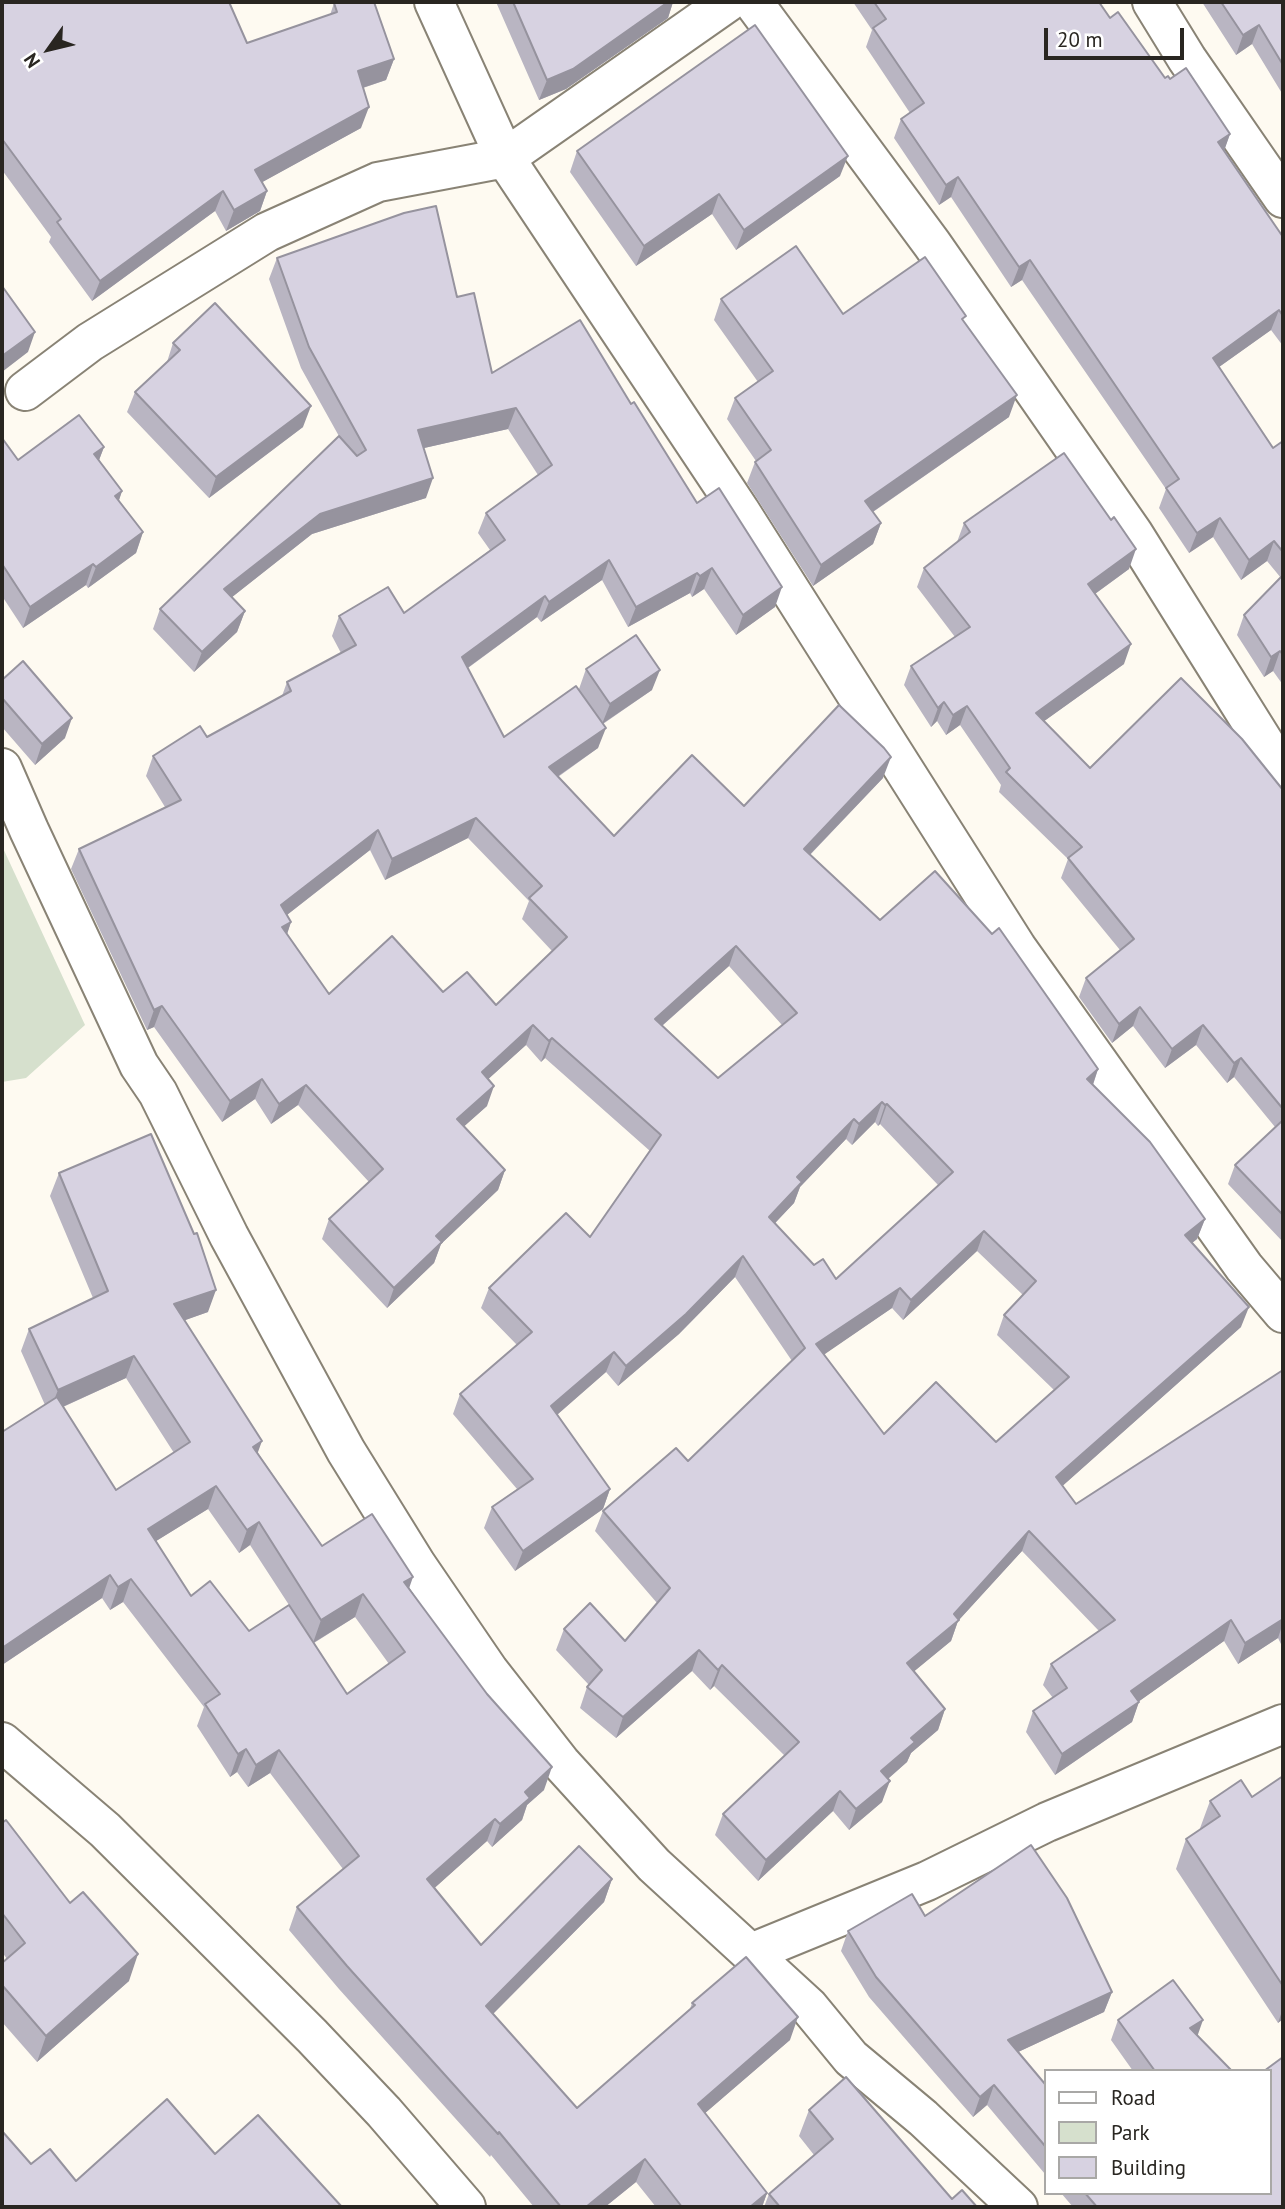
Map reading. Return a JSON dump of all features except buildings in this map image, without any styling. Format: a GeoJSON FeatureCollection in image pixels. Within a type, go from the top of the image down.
{"type":"FeatureCollection","features":[{"type":"Feature","properties":{"kind":"street"},"geometry":{"type":"LineString","coordinates":[[434,2],[505,158],[740,511],[1017,948],[1244,1267],[1283,1313]]}},
{"type":"Feature","properties":{"kind":"street"},"geometry":{"type":"LineString","coordinates":[[25,391],[90,342],[267,232],[378,182],[505,158],[729,2]]}},
{"type":"Feature","properties":{"kind":"street"},"geometry":{"type":"LineString","coordinates":[[753,2],[932,244],[1133,533],[1283,773]]}},
{"type":"Feature","properties":{"kind":"street"},"geometry":{"type":"LineString","coordinates":[[1152,2],[1187,59],[1283,198]]}},
{"type":"Feature","properties":{"kind":"street"},"geometry":{"type":"LineString","coordinates":[[2,768],[139,1065],[158,1093],[229,1236],[346,1451],[416,1564],[489,1671],[561,1763],[654,1865],[809,2007],[851,2058],[923,2119],[1018,2207]]}},
{"type":"Feature","properties":{"kind":"street"},"geometry":{"type":"LineString","coordinates":[[751,1953],[927,1881],[1047,1822],[1283,1724]]}},
{"type":"Feature","properties":{"kind":"street"},"geometry":{"type":"LineString","coordinates":[[2,1742],[105,1830],[312,2036],[384,2112],[466,2207]]}},
{"type":"Feature","properties":{"kind":"green space"},"geometry":{"type":"Polygon","coordinates":[[[2,846],[85,1025],[26,1078],[2,1082],[2,846]]]}}]}
